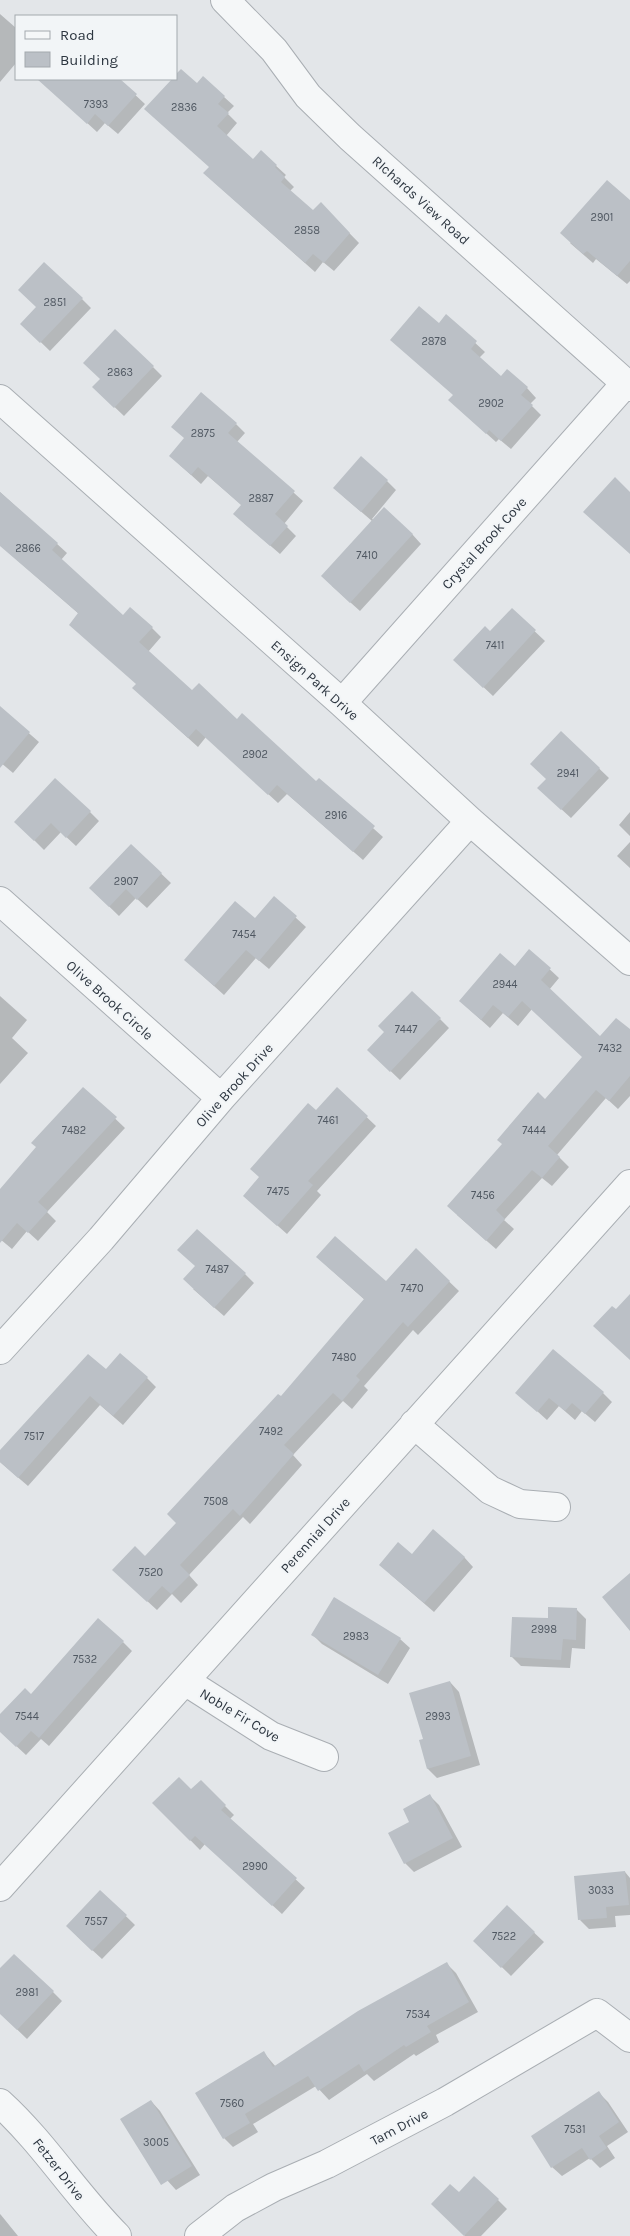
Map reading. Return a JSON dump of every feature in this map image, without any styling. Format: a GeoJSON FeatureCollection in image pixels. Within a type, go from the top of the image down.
{"type":"FeatureCollection","features":[{"type":"Feature","properties":{"kind":"street","name":"RIchards View Road"},"geometry":{"type":"LineString","coordinates":[[225,0],[274,50],[308,96],[350,137],[628,385]]}},
{"type":"Feature","properties":{"kind":"street","name":"Crystal Brook Cove"},"geometry":{"type":"LineString","coordinates":[[342,703],[628,385]]}},
{"type":"Feature","properties":{"kind":"street","name":"Ensign Park Drive"},"geometry":{"type":"LineString","coordinates":[[0,399],[342,703],[470,821],[630,961]]}},
{"type":"Feature","properties":{"kind":"street","name":"Olive Brook Drive"},"geometry":{"type":"LineString","coordinates":[[0,1350],[101,1239],[221,1098],[470,821]]}},
{"type":"Feature","properties":{"kind":"street","name":"Olive Brook Circle"},"geometry":{"type":"LineString","coordinates":[[0,901],[221,1098]]}},
{"type":"Feature","properties":{"kind":"street","name":"Perennial Drive"},"geometry":{"type":"LineString","coordinates":[[0,1886],[630,1184]]}},
{"type":"Feature","properties":{"kind":"street"},"geometry":{"type":"LineString","coordinates":[[414,1424],[490,1490],[520,1504],[556,1507]]}},
{"type":"Feature","properties":{"kind":"street","name":"Noble Fir Cove"},"geometry":{"type":"LineString","coordinates":[[185,1681],[271,1736],[324,1757]]}},
{"type":"Feature","properties":{"kind":"street","name":"Tam Drive"},"geometry":{"type":"LineString","coordinates":[[199,2236],[235,2208],[274,2187],[328,2164],[437,2106],[597,2013],[630,2038]]}},
{"type":"Feature","properties":{"kind":"street","name":"Fetzer Drive"},"geometry":{"type":"LineString","coordinates":[[0,2103],[38,2140],[94,2212],[117,2236]]}},
{"type":"Feature","properties":{"kind":"building"},"geometry":{"type":"Polygon","coordinates":[[[181,69],[197,83],[203,76],[225,96],[218,104],[229,113],[217,126],[253,159],[261,150],[277,165],[275,167],[285,177],[281,182],[313,210],[321,202],[350,233],[324,263],[313,254],[305,263],[203,173],[209,167],[144,109],[171,80],[178,80],[178,72],[181,69]]]}},
{"type":"Feature","properties":{"kind":"building"},"geometry":{"type":"Polygon","coordinates":[[[38,80],[121,80],[137,94],[108,126],[95,114],[87,124],[38,80]]]}},
{"type":"Feature","properties":{"kind":"building"},"geometry":{"type":"Polygon","coordinates":[[[607,180],[630,200],[630,261],[617,276],[587,251],[583,254],[560,233],[607,180]]]}},
{"type":"Feature","properties":{"kind":"building"},"geometry":{"type":"Polygon","coordinates":[[[44,262],[83,298],[40,343],[20,324],[36,307],[18,290],[44,262]]]}},
{"type":"Feature","properties":{"kind":"building"},"geometry":{"type":"Polygon","coordinates":[[[419,306],[439,323],[446,314],[477,341],[471,349],[501,376],[507,369],[528,387],[521,395],[533,405],[501,441],[489,430],[486,434],[448,400],[453,395],[390,340],[419,306]]]}},
{"type":"Feature","properties":{"kind":"building"},"geometry":{"type":"Polygon","coordinates":[[[115,329],[154,366],[114,408],[92,387],[100,379],[83,363],[115,329]]]}},
{"type":"Feature","properties":{"kind":"building"},"geometry":{"type":"Polygon","coordinates":[[[201,392],[237,423],[228,433],[295,491],[275,514],[288,526],[270,546],[233,514],[241,505],[198,467],[191,475],[169,456],[184,438],[171,427],[201,392]]]}},
{"type":"Feature","properties":{"kind":"building"},"geometry":{"type":"Polygon","coordinates":[[[361,456],[388,480],[361,512],[333,488],[361,456]]]}},
{"type":"Feature","properties":{"kind":"building"},"geometry":{"type":"Polygon","coordinates":[[[615,477],[630,492],[630,554],[583,512],[615,477]]]}},
{"type":"Feature","properties":{"kind":"building"},"geometry":{"type":"Polygon","coordinates":[[[0,492],[58,543],[52,550],[123,615],[130,607],[153,627],[139,642],[192,690],[199,683],[237,719],[242,713],[316,781],[319,778],[375,826],[353,852],[277,785],[268,795],[196,729],[188,738],[132,688],[136,684],[69,625],[78,613],[0,546],[0,492]]]}},
{"type":"Feature","properties":{"kind":"building"},"geometry":{"type":"Polygon","coordinates":[[[384,507],[413,534],[350,603],[321,576],[384,507]]]}},
{"type":"Feature","properties":{"kind":"building"},"geometry":{"type":"Polygon","coordinates":[[[512,608],[536,630],[483,688],[453,660],[485,626],[490,631],[512,608]]]}},
{"type":"Feature","properties":{"kind":"building"},"geometry":{"type":"Polygon","coordinates":[[[0,706],[30,732],[0,768],[0,706]]]}},
{"type":"Feature","properties":{"kind":"building"},"geometry":{"type":"Polygon","coordinates":[[[561,731],[600,768],[561,810],[537,788],[546,779],[530,764],[561,731]]]}},
{"type":"Feature","properties":{"kind":"building"},"geometry":{"type":"Polygon","coordinates":[[[55,778],[91,811],[66,838],[51,823],[34,841],[14,822],[55,778]]]}},
{"type":"Feature","properties":{"kind":"building"},"geometry":{"type":"Polygon","coordinates":[[[131,844],[162,873],[137,900],[126,889],[109,907],[89,888],[131,844]]]}},
{"type":"Feature","properties":{"kind":"building"},"geometry":{"type":"Polygon","coordinates":[[[274,896],[297,916],[259,961],[246,950],[214,986],[184,960],[235,901],[255,918],[274,896]]]}},
{"type":"Feature","properties":{"kind":"building"},"geometry":{"type":"Polygon","coordinates":[[[529,949],[551,968],[541,980],[600,1036],[616,1018],[630,1029],[630,1076],[609,1101],[596,1090],[548,1146],[560,1157],[542,1178],[532,1170],[496,1210],[505,1219],[486,1241],[447,1206],[502,1144],[497,1140],[538,1092],[545,1099],[582,1057],[522,1001],[508,1017],[493,1005],[481,1020],[459,1001],[500,953],[515,966],[529,949]]]}},
{"type":"Feature","properties":{"kind":"building"},"geometry":{"type":"Polygon","coordinates":[[[412,991],[441,1018],[390,1072],[367,1050],[384,1032],[378,1026],[412,991]]]}},
{"type":"Feature","properties":{"kind":"building"},"geometry":{"type":"Polygon","coordinates":[[[83,1087],[117,1117],[38,1202],[48,1211],[28,1233],[17,1223],[0,1243],[0,1189],[36,1147],[31,1143],[83,1087]]]}},
{"type":"Feature","properties":{"kind":"building"},"geometry":{"type":"Polygon","coordinates":[[[337,1087],[368,1116],[308,1181],[313,1185],[277,1226],[243,1196],[259,1177],[250,1169],[308,1103],[316,1110],[337,1087]]]}},
{"type":"Feature","properties":{"kind":"building"},"geometry":{"type":"Polygon","coordinates":[[[197,1229],[246,1273],[214,1308],[183,1279],[195,1266],[177,1250],[197,1229]]]}},
{"type":"Feature","properties":{"kind":"building"},"geometry":{"type":"Polygon","coordinates":[[[335,1236],[386,1281],[416,1248],[450,1281],[408,1327],[403,1322],[356,1376],[360,1380],[342,1401],[333,1393],[284,1445],[294,1454],[240,1516],[233,1509],[180,1565],[190,1575],[171,1594],[162,1586],[147,1602],[112,1570],[135,1546],[145,1556],[176,1523],[167,1514],[278,1394],[281,1396],[364,1299],[316,1257],[335,1236]]]}},
{"type":"Feature","properties":{"kind":"building"},"geometry":{"type":"Polygon","coordinates":[[[630,1294],[630,1360],[593,1326],[612,1306],[616,1309],[630,1294]]]}},
{"type":"Feature","properties":{"kind":"building"},"geometry":{"type":"Polygon","coordinates":[[[553,1349],[604,1392],[585,1414],[572,1403],[565,1411],[549,1398],[537,1412],[515,1393],[553,1349]]]}},
{"type":"Feature","properties":{"kind":"building"},"geometry":{"type":"Polygon","coordinates":[[[120,1353],[148,1377],[113,1416],[90,1396],[18,1478],[0,1462],[0,1450],[88,1354],[106,1369],[120,1353]]]}},
{"type":"Feature","properties":{"kind":"building"},"geometry":{"type":"Polygon","coordinates":[[[433,1529],[465,1557],[424,1603],[379,1565],[398,1542],[412,1554],[433,1529]]]}},
{"type":"Feature","properties":{"kind":"building"},"geometry":{"type":"Polygon","coordinates":[[[630,1573],[630,1631],[602,1597],[630,1573]]]}},
{"type":"Feature","properties":{"kind":"building"},"geometry":{"type":"Polygon","coordinates":[[[334,1597],[401,1638],[378,1675],[311,1635],[334,1597]]]}},
{"type":"Feature","properties":{"kind":"building"},"geometry":{"type":"Polygon","coordinates":[[[548,1607],[577,1608],[576,1640],[563,1639],[561,1660],[510,1657],[512,1617],[548,1618],[548,1607]]]}},
{"type":"Feature","properties":{"kind":"building"},"geometry":{"type":"Polygon","coordinates":[[[98,1618],[124,1641],[39,1738],[31,1731],[16,1747],[0,1732],[0,1714],[25,1688],[31,1694],[98,1618]]]}},
{"type":"Feature","properties":{"kind":"building"},"geometry":{"type":"Polygon","coordinates":[[[450,1681],[471,1756],[427,1769],[419,1740],[423,1739],[409,1693],[450,1681]]]}},
{"type":"Feature","properties":{"kind":"building"},"geometry":{"type":"Polygon","coordinates":[[[179,1777],[191,1789],[201,1780],[226,1805],[221,1810],[297,1878],[272,1906],[195,1836],[190,1841],[152,1803],[179,1777]]]}},
{"type":"Feature","properties":{"kind":"building"},"geometry":{"type":"Polygon","coordinates":[[[430,1794],[453,1838],[404,1864],[388,1833],[409,1822],[403,1809],[430,1794]]]}},
{"type":"Feature","properties":{"kind":"building"},"geometry":{"type":"Polygon","coordinates":[[[625,1871],[629,1905],[606,1907],[607,1918],[578,1920],[574,1876],[625,1871]]]}},
{"type":"Feature","properties":{"kind":"building"},"geometry":{"type":"Polygon","coordinates":[[[100,1890],[127,1915],[92,1951],[66,1926],[100,1890]]]}},
{"type":"Feature","properties":{"kind":"building"},"geometry":{"type":"Polygon","coordinates":[[[507,1905],[535,1932],[501,1968],[473,1941],[507,1905]]]}},
{"type":"Feature","properties":{"kind":"building"},"geometry":{"type":"Polygon","coordinates":[[[14,1954],[54,1991],[17,2030],[0,2014],[0,1968],[14,1954]]]}},
{"type":"Feature","properties":{"kind":"building"},"geometry":{"type":"Polygon","coordinates":[[[447,1962],[469,2002],[427,2026],[431,2032],[406,2047],[404,2045],[364,2072],[359,2064],[318,2091],[308,2076],[245,2114],[250,2123],[223,2139],[195,2093],[264,2051],[273,2067],[358,2011],[447,1962]]]}},
{"type":"Feature","properties":{"kind":"building"},"geometry":{"type":"Polygon","coordinates":[[[599,2091],[619,2122],[599,2136],[607,2148],[590,2160],[582,2148],[551,2168],[531,2136],[599,2091]]]}},
{"type":"Feature","properties":{"kind":"building"},"geometry":{"type":"Polygon","coordinates":[[[151,2100],[192,2166],[161,2185],[120,2119],[151,2100]]]}},
{"type":"Feature","properties":{"kind":"building"},"geometry":{"type":"Polygon","coordinates":[[[474,2176],[499,2199],[464,2236],[431,2204],[450,2184],[459,2192],[474,2176]]]}}]}
